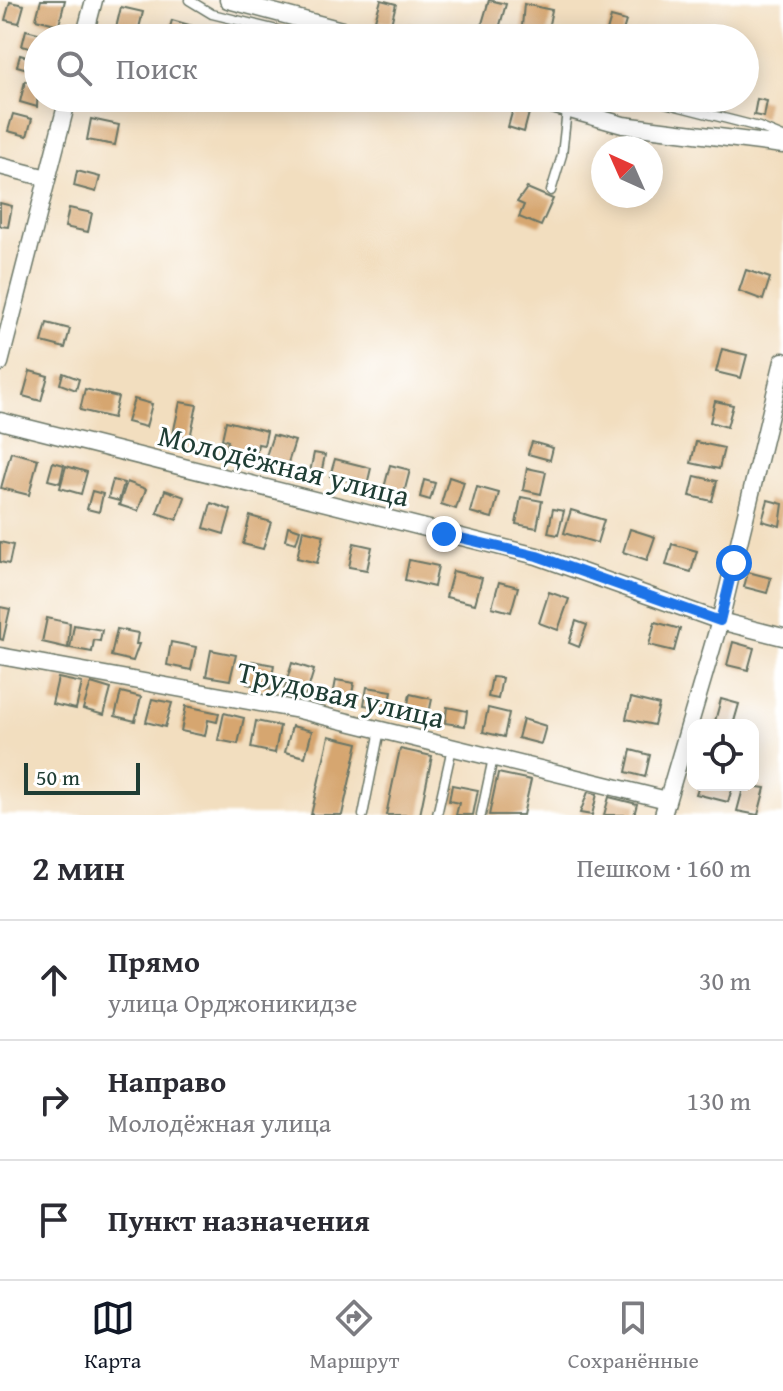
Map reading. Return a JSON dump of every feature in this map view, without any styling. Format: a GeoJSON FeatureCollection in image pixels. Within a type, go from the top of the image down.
{"type":"FeatureCollection","features":[{"type":"Feature","properties":{"kind":"street"},"geometry":{"type":"LineString","coordinates":[[88,24],[94,0]]}},
{"type":"Feature","properties":{"kind":"street"},"geometry":{"type":"LineString","coordinates":[[228,0],[319,24]]}},
{"type":"Feature","properties":{"kind":"street"},"geometry":{"type":"LineString","coordinates":[[0,363],[64,112]]}},
{"type":"Feature","properties":{"kind":"street"},"geometry":{"type":"LineString","coordinates":[[574,112],[623,125],[783,145]]}},
{"type":"Feature","properties":{"kind":"street"},"geometry":{"type":"LineString","coordinates":[[0,166],[47,178]]}},
{"type":"Feature","properties":{"kind":"street"},"geometry":{"type":"LineString","coordinates":[[665,808],[720,621],[783,361]]}},
{"type":"Feature","properties":{"kind":"street","name":"Молодёжная улица"},"geometry":{"type":"LineString","coordinates":[[0,421],[537,556],[720,621],[783,637]]}},
{"type":"Feature","properties":{"kind":"street","name":"Трудовая улица"},"geometry":{"type":"LineString","coordinates":[[0,656],[299,710],[452,747],[665,808]]}},
{"type":"Feature","properties":{"kind":"lane"},"geometry":{"type":"LineString","coordinates":[[189,0],[212,14],[253,24]]}},
{"type":"Feature","properties":{"kind":"lane"},"geometry":{"type":"LineString","coordinates":[[551,191],[562,155],[567,112]]}},
{"type":"Feature","properties":{"kind":"lane"},"geometry":{"type":"LineString","coordinates":[[700,112],[759,127],[783,137]]}},
{"type":"Feature","properties":{"kind":"lane"},"geometry":{"type":"LineString","coordinates":[[363,815],[380,730]]}},
{"type":"Feature","properties":{"kind":"lane"},"geometry":{"type":"LineString","coordinates":[[437,815],[452,747]]}},
{"type":"Feature","properties":{"kind":"lane"},"geometry":{"type":"LineString","coordinates":[[481,815],[493,758]]}},
{"type":"Feature","properties":{"kind":"building"},"geometry":{"type":"Polygon","coordinates":[[[41,0],[65,0],[59,24],[36,19],[41,0]]]}},
{"type":"Feature","properties":{"kind":"building"},"geometry":{"type":"Polygon","coordinates":[[[381,0],[396,4],[391,24],[375,20],[381,0]]]}},
{"type":"Feature","properties":{"kind":"building"},"geometry":{"type":"Polygon","coordinates":[[[489,0],[506,4],[500,24],[482,24],[489,0]]]}},
{"type":"Feature","properties":{"kind":"building"},"geometry":{"type":"Polygon","coordinates":[[[10,2],[24,5],[19,23],[5,20],[10,2]]]}},
{"type":"Feature","properties":{"kind":"building"},"geometry":{"type":"Polygon","coordinates":[[[524,4],[552,10],[549,24],[522,24],[524,4]]]}},
{"type":"Feature","properties":{"kind":"building"},"geometry":{"type":"Polygon","coordinates":[[[121,7],[143,12],[140,24],[117,24],[121,7]]]}},
{"type":"Feature","properties":{"kind":"building"},"geometry":{"type":"Polygon","coordinates":[[[611,17],[626,21],[625,24],[609,24],[611,17]]]}},
{"type":"Feature","properties":{"kind":"building"},"geometry":{"type":"Polygon","coordinates":[[[20,55],[24,56],[24,68],[17,66],[20,55]]]}},
{"type":"Feature","properties":{"kind":"building"},"geometry":{"type":"Polygon","coordinates":[[[759,99],[767,101],[764,117],[754,115],[759,112],[759,99]]]}},
{"type":"Feature","properties":{"kind":"building"},"geometry":{"type":"Polygon","coordinates":[[[512,112],[529,113],[524,132],[508,127],[512,112]]]}},
{"type":"Feature","properties":{"kind":"building"},"geometry":{"type":"Polygon","coordinates":[[[13,114],[32,119],[27,136],[8,131],[13,114]]]}},
{"type":"Feature","properties":{"kind":"building"},"geometry":{"type":"Polygon","coordinates":[[[91,119],[119,125],[115,145],[87,140],[91,119]]]}},
{"type":"Feature","properties":{"kind":"building"},"geometry":{"type":"Polygon","coordinates":[[[77,171],[100,177],[96,192],[74,186],[77,171]]]}},
{"type":"Feature","properties":{"kind":"building"},"geometry":{"type":"Polygon","coordinates":[[[527,188],[553,199],[541,226],[519,217],[524,205],[517,202],[527,188]]]}},
{"type":"Feature","properties":{"kind":"building"},"geometry":{"type":"Polygon","coordinates":[[[0,203],[12,206],[8,227],[0,226],[0,203]]]}},
{"type":"Feature","properties":{"kind":"building"},"geometry":{"type":"Polygon","coordinates":[[[69,208],[92,213],[88,232],[65,227],[69,208]]]}},
{"type":"Feature","properties":{"kind":"building"},"geometry":{"type":"Polygon","coordinates":[[[746,270],[770,278],[763,300],[739,291],[746,270]]]}},
{"type":"Feature","properties":{"kind":"building"},"geometry":{"type":"Polygon","coordinates":[[[47,323],[70,329],[65,348],[42,342],[47,323]]]}},
{"type":"Feature","properties":{"kind":"building"},"geometry":{"type":"Polygon","coordinates":[[[722,349],[747,355],[741,378],[716,372],[722,349]]]}},
{"type":"Feature","properties":{"kind":"building"},"geometry":{"type":"Polygon","coordinates":[[[30,371],[48,376],[41,401],[23,396],[30,371]]]}},
{"type":"Feature","properties":{"kind":"building"},"geometry":{"type":"Polygon","coordinates":[[[63,373],[79,379],[76,390],[60,384],[63,373]]]}},
{"type":"Feature","properties":{"kind":"building"},"geometry":{"type":"Polygon","coordinates":[[[85,389],[118,397],[113,418],[80,410],[85,389]]]}},
{"type":"Feature","properties":{"kind":"building"},"geometry":{"type":"Polygon","coordinates":[[[134,399],[152,404],[146,427],[127,422],[134,399]]]}},
{"type":"Feature","properties":{"kind":"building"},"geometry":{"type":"Polygon","coordinates":[[[715,401],[733,405],[727,427],[710,422],[715,401]]]}},
{"type":"Feature","properties":{"kind":"building"},"geometry":{"type":"Polygon","coordinates":[[[180,402],[197,405],[190,438],[173,434],[180,402]]]}},
{"type":"Feature","properties":{"kind":"building"},"geometry":{"type":"Polygon","coordinates":[[[226,421],[267,431],[264,445],[258,444],[256,455],[226,448],[228,441],[222,439],[226,421]]]}},
{"type":"Feature","properties":{"kind":"building"},"geometry":{"type":"Polygon","coordinates":[[[273,435],[295,441],[287,466],[265,459],[273,435]]]}},
{"type":"Feature","properties":{"kind":"building"},"geometry":{"type":"Polygon","coordinates":[[[532,442],[553,448],[550,460],[528,454],[532,442]]]}},
{"type":"Feature","properties":{"kind":"building"},"geometry":{"type":"Polygon","coordinates":[[[696,442],[724,448],[719,469],[691,463],[696,442]]]}},
{"type":"Feature","properties":{"kind":"building"},"geometry":{"type":"Polygon","coordinates":[[[11,452],[38,459],[29,495],[1,488],[11,452]]]}},
{"type":"Feature","properties":{"kind":"building"},"geometry":{"type":"Polygon","coordinates":[[[314,453],[325,455],[321,474],[310,472],[314,453]]]}},
{"type":"Feature","properties":{"kind":"building"},"geometry":{"type":"Polygon","coordinates":[[[335,459],[371,468],[367,485],[330,476],[335,459]]]}},
{"type":"Feature","properties":{"kind":"building"},"geometry":{"type":"Polygon","coordinates":[[[53,462],[64,465],[60,483],[48,480],[53,462]]]}},
{"type":"Feature","properties":{"kind":"building"},"geometry":{"type":"Polygon","coordinates":[[[390,465],[410,470],[404,493],[384,488],[390,465]]]}},
{"type":"Feature","properties":{"kind":"building"},"geometry":{"type":"Polygon","coordinates":[[[66,466],[87,472],[81,494],[60,488],[66,466]]]}},
{"type":"Feature","properties":{"kind":"building"},"geometry":{"type":"Polygon","coordinates":[[[527,468],[546,472],[541,494],[523,490],[527,468]]]}},
{"type":"Feature","properties":{"kind":"building"},"geometry":{"type":"Polygon","coordinates":[[[695,476],[717,481],[712,501],[690,496],[695,476]]]}},
{"type":"Feature","properties":{"kind":"building"},"geometry":{"type":"Polygon","coordinates":[[[449,477],[464,482],[456,509],[441,504],[449,477]]]}},
{"type":"Feature","properties":{"kind":"building"},"geometry":{"type":"Polygon","coordinates":[[[113,480],[124,483],[119,501],[108,498],[113,480]]]}},
{"type":"Feature","properties":{"kind":"building"},"geometry":{"type":"Polygon","coordinates":[[[424,480],[435,483],[430,500],[420,497],[424,480]]]}},
{"type":"Feature","properties":{"kind":"building"},"geometry":{"type":"Polygon","coordinates":[[[127,482],[146,489],[138,511],[119,505],[127,482]]]}},
{"type":"Feature","properties":{"kind":"building"},"geometry":{"type":"Polygon","coordinates":[[[477,487],[499,493],[492,518],[470,512],[477,487]]]}},
{"type":"Feature","properties":{"kind":"building"},"geometry":{"type":"Polygon","coordinates":[[[165,490],[185,497],[177,520],[157,513],[165,490]]]}},
{"type":"Feature","properties":{"kind":"building"},"geometry":{"type":"Polygon","coordinates":[[[92,491],[103,494],[99,512],[87,509],[92,491]]]}},
{"type":"Feature","properties":{"kind":"building"},"geometry":{"type":"Polygon","coordinates":[[[521,497],[542,501],[537,528],[516,524],[521,497]]]}},
{"type":"Feature","properties":{"kind":"building"},"geometry":{"type":"Polygon","coordinates":[[[768,500],[783,504],[780,526],[762,521],[768,500]]]}},
{"type":"Feature","properties":{"kind":"building"},"geometry":{"type":"Polygon","coordinates":[[[211,503],[231,510],[224,534],[204,528],[211,503]]]}},
{"type":"Feature","properties":{"kind":"building"},"geometry":{"type":"Polygon","coordinates":[[[553,509],[564,511],[558,535],[548,533],[553,509]]]}},
{"type":"Feature","properties":{"kind":"building"},"geometry":{"type":"Polygon","coordinates":[[[571,510],[604,520],[597,543],[564,533],[571,510]]]}},
{"type":"Feature","properties":{"kind":"building"},"geometry":{"type":"Polygon","coordinates":[[[250,516],[271,522],[263,549],[243,544],[250,516]]]}},
{"type":"Feature","properties":{"kind":"building"},"geometry":{"type":"Polygon","coordinates":[[[288,526],[300,530],[296,543],[285,540],[288,526]]]}},
{"type":"Feature","properties":{"kind":"building"},"geometry":{"type":"Polygon","coordinates":[[[630,529],[655,537],[647,560],[623,552],[630,529]]]}},
{"type":"Feature","properties":{"kind":"building"},"geometry":{"type":"Polygon","coordinates":[[[303,530],[324,535],[317,563],[297,558],[303,530]]]}},
{"type":"Feature","properties":{"kind":"building"},"geometry":{"type":"Polygon","coordinates":[[[0,542],[13,545],[9,564],[0,562],[0,542]]]}},
{"type":"Feature","properties":{"kind":"building"},"geometry":{"type":"Polygon","coordinates":[[[354,543],[372,547],[367,570],[349,567],[354,543]]]}},
{"type":"Feature","properties":{"kind":"building"},"geometry":{"type":"Polygon","coordinates":[[[672,544],[697,551],[691,572],[666,565],[672,544]]]}},
{"type":"Feature","properties":{"kind":"building"},"geometry":{"type":"Polygon","coordinates":[[[409,560],[438,566],[434,587],[405,580],[409,560]]]}},
{"type":"Feature","properties":{"kind":"building"},"geometry":{"type":"Polygon","coordinates":[[[453,571],[482,578],[475,604],[446,597],[453,571]]]}},
{"type":"Feature","properties":{"kind":"building"},"geometry":{"type":"Polygon","coordinates":[[[748,572],[771,578],[767,593],[744,587],[748,572]]]}},
{"type":"Feature","properties":{"kind":"building"},"geometry":{"type":"Polygon","coordinates":[[[499,582],[518,587],[511,612],[492,607],[499,582]]]}},
{"type":"Feature","properties":{"kind":"building"},"geometry":{"type":"Polygon","coordinates":[[[549,592],[569,599],[558,630],[539,623],[549,592]]]}},
{"type":"Feature","properties":{"kind":"building"},"geometry":{"type":"Polygon","coordinates":[[[0,607],[10,609],[3,640],[0,639],[0,607]]]}},
{"type":"Feature","properties":{"kind":"building"},"geometry":{"type":"Polygon","coordinates":[[[47,618],[70,623],[68,648],[42,642],[47,618]]]}},
{"type":"Feature","properties":{"kind":"building"},"geometry":{"type":"Polygon","coordinates":[[[576,621],[587,625],[579,647],[569,643],[576,621]]]}},
{"type":"Feature","properties":{"kind":"building"},"geometry":{"type":"Polygon","coordinates":[[[655,622],[680,629],[674,651],[649,645],[655,622]]]}},
{"type":"Feature","properties":{"kind":"building"},"geometry":{"type":"Polygon","coordinates":[[[74,625],[102,630],[100,641],[94,640],[92,652],[70,648],[74,625]]]}},
{"type":"Feature","properties":{"kind":"building"},"geometry":{"type":"Polygon","coordinates":[[[117,629],[138,633],[136,644],[139,644],[133,661],[111,656],[117,629]]]}},
{"type":"Feature","properties":{"kind":"building"},"geometry":{"type":"Polygon","coordinates":[[[171,642],[196,647],[191,670],[167,665],[171,642]]]}},
{"type":"Feature","properties":{"kind":"building"},"geometry":{"type":"Polygon","coordinates":[[[733,642],[754,648],[748,670],[727,665],[733,642]]]}},
{"type":"Feature","properties":{"kind":"building"},"geometry":{"type":"Polygon","coordinates":[[[211,650],[236,655],[230,680],[206,676],[211,650]]]}},
{"type":"Feature","properties":{"kind":"building"},"geometry":{"type":"Polygon","coordinates":[[[252,661],[274,665],[270,689],[247,684],[252,661]]]}},
{"type":"Feature","properties":{"kind":"building"},"geometry":{"type":"Polygon","coordinates":[[[292,663],[314,670],[306,696],[284,690],[292,663]]]}},
{"type":"Feature","properties":{"kind":"building"},"geometry":{"type":"Polygon","coordinates":[[[492,677],[502,678],[498,699],[488,697],[492,677]]]}},
{"type":"Feature","properties":{"kind":"building"},"geometry":{"type":"Polygon","coordinates":[[[58,678],[82,683],[76,709],[52,704],[58,678]]]}},
{"type":"Feature","properties":{"kind":"building"},"geometry":{"type":"Polygon","coordinates":[[[336,680],[354,683],[350,705],[332,701],[336,680]]]}},
{"type":"Feature","properties":{"kind":"building"},"geometry":{"type":"Polygon","coordinates":[[[91,683],[111,689],[104,715],[83,709],[91,683]]]}},
{"type":"Feature","properties":{"kind":"building"},"geometry":{"type":"Polygon","coordinates":[[[367,687],[392,691],[389,709],[364,705],[367,687]]]}},
{"type":"Feature","properties":{"kind":"building"},"geometry":{"type":"Polygon","coordinates":[[[121,692],[141,697],[135,721],[115,716],[121,692]]]}},
{"type":"Feature","properties":{"kind":"building"},"geometry":{"type":"Polygon","coordinates":[[[410,694],[432,699],[428,718],[406,714],[410,694]]]}},
{"type":"Feature","properties":{"kind":"building"},"geometry":{"type":"Polygon","coordinates":[[[631,698],[659,705],[654,725],[626,719],[631,698]]]}},
{"type":"Feature","properties":{"kind":"building"},"geometry":{"type":"Polygon","coordinates":[[[152,699],[172,703],[165,727],[146,722],[152,699]]]}},
{"type":"Feature","properties":{"kind":"building"},"geometry":{"type":"Polygon","coordinates":[[[721,699],[739,704],[735,719],[716,719],[721,699]]]}},
{"type":"Feature","properties":{"kind":"building"},"geometry":{"type":"Polygon","coordinates":[[[186,706],[219,713],[217,722],[208,720],[205,736],[181,731],[186,706]]]}},
{"type":"Feature","properties":{"kind":"building"},"geometry":{"type":"Polygon","coordinates":[[[447,707],[467,711],[465,726],[445,723],[447,707]]]}},
{"type":"Feature","properties":{"kind":"building"},"geometry":{"type":"Polygon","coordinates":[[[488,708],[509,713],[504,737],[483,732],[488,708]]]}},
{"type":"Feature","properties":{"kind":"building"},"geometry":{"type":"Polygon","coordinates":[[[224,713],[244,718],[238,744],[218,740],[224,713]]]}},
{"type":"Feature","properties":{"kind":"building"},"geometry":{"type":"Polygon","coordinates":[[[523,719],[546,726],[541,744],[518,738],[523,719]]]}},
{"type":"Feature","properties":{"kind":"building"},"geometry":{"type":"Polygon","coordinates":[[[256,721],[280,726],[275,753],[251,748],[256,721]]]}},
{"type":"Feature","properties":{"kind":"building"},"geometry":{"type":"Polygon","coordinates":[[[292,726],[312,731],[305,757],[285,752],[292,726]]]}},
{"type":"Feature","properties":{"kind":"building"},"geometry":{"type":"Polygon","coordinates":[[[329,736],[358,743],[342,815],[311,815],[329,736]]]}},
{"type":"Feature","properties":{"kind":"building"},"geometry":{"type":"Polygon","coordinates":[[[400,749],[432,756],[420,815],[386,815],[400,749]]]}},
{"type":"Feature","properties":{"kind":"building"},"geometry":{"type":"Polygon","coordinates":[[[631,750],[650,755],[645,777],[626,772],[631,750]]]}},
{"type":"Feature","properties":{"kind":"building"},"geometry":{"type":"Polygon","coordinates":[[[498,773],[531,780],[523,815],[489,815],[498,773]]]}},
{"type":"Feature","properties":{"kind":"building"},"geometry":{"type":"Polygon","coordinates":[[[452,785],[478,790],[473,815],[456,815],[459,803],[449,801],[452,785]]]}},
{"type":"Feature","properties":{"kind":"building"},"geometry":{"type":"Polygon","coordinates":[[[765,788],[758,815],[737,811],[742,791],[765,788]]]}},
{"type":"Feature","properties":{"kind":"building"},"geometry":{"type":"Polygon","coordinates":[[[697,791],[731,791],[728,802],[696,794],[697,791]]]}},
{"type":"Feature","properties":{"kind":"building"},"geometry":{"type":"Polygon","coordinates":[[[588,792],[597,794],[592,815],[580,813],[588,792]]]}},
{"type":"Feature","properties":{"kind":"building"},"geometry":{"type":"Polygon","coordinates":[[[609,797],[637,804],[634,815],[604,815],[609,797]]]}},
{"type":"Feature","properties":{"kind":"route"},"geometry":{"type":"LineString","coordinates":[[444,534],[537,556],[720,621],[734,563]]}}]}
